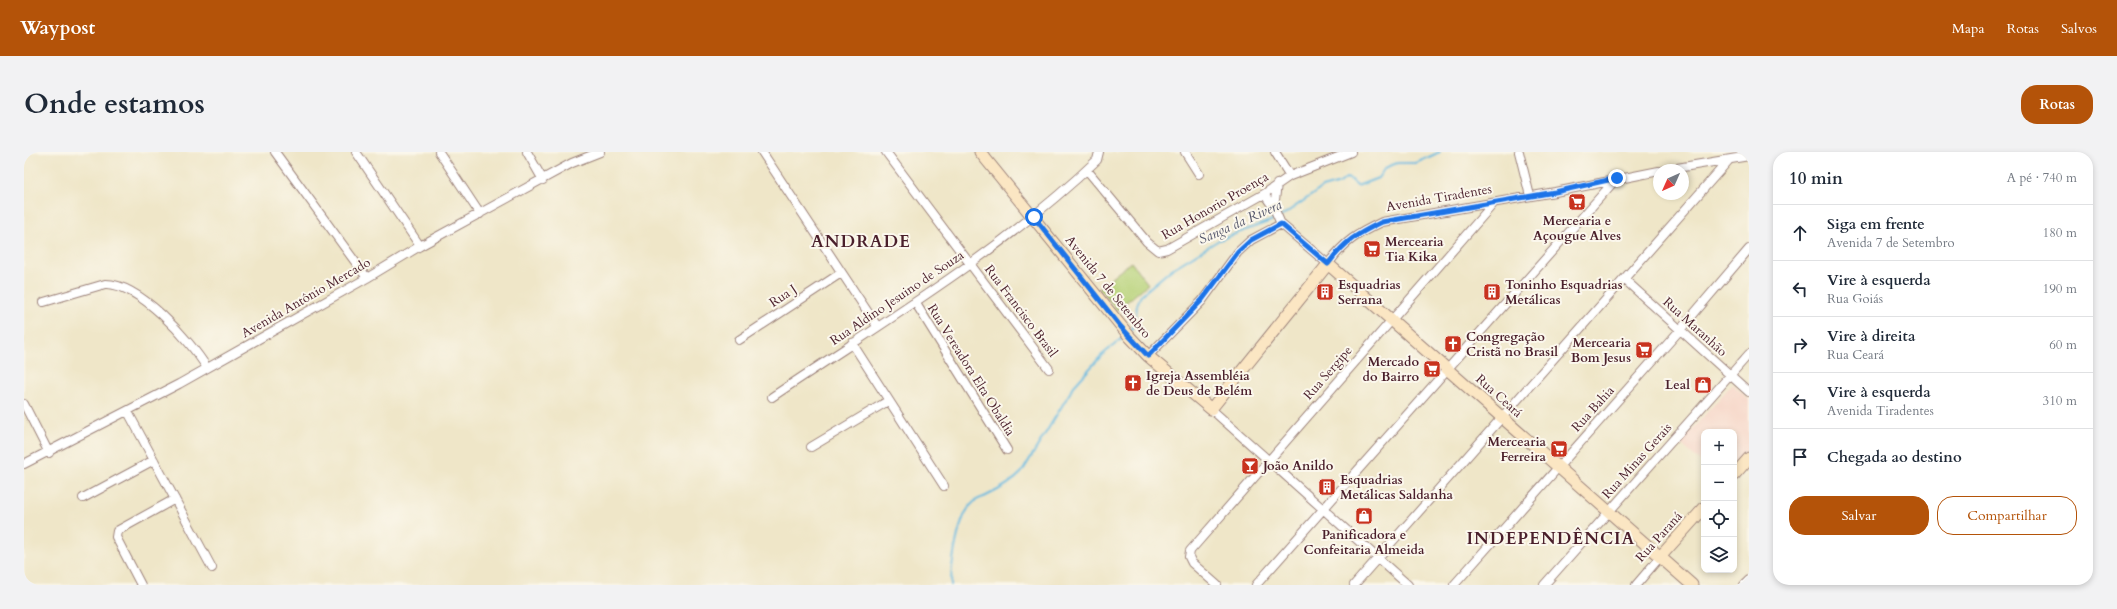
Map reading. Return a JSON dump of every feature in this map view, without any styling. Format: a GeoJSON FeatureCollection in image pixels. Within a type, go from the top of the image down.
{"type":"FeatureCollection","features":[{"type":"Feature","properties":{"kind":"street"},"geometry":{"type":"LineString","coordinates":[[275,152],[366,278]]}},
{"type":"Feature","properties":{"kind":"street"},"geometry":{"type":"LineString","coordinates":[[356,152],[420,246]]}},
{"type":"Feature","properties":{"kind":"street"},"geometry":{"type":"LineString","coordinates":[[439,152],[480,214]]}},
{"type":"Feature","properties":{"kind":"street"},"geometry":{"type":"LineString","coordinates":[[527,152],[543,180]]}},
{"type":"Feature","properties":{"kind":"street","name":"Avenida Antônio Mercado"},"geometry":{"type":"LineString","coordinates":[[24,464],[49,453],[128,412],[420,246],[572,163],[600,152]]}},
{"type":"Feature","properties":{"kind":"street"},"geometry":{"type":"LineString","coordinates":[[762,152],[877,326]]}},
{"type":"Feature","properties":{"kind":"street","name":"Rua Francisco Brasil"},"geometry":{"type":"LineString","coordinates":[[886,152],[1049,369]]}},
{"type":"Feature","properties":{"kind":"street","name":"Avenida 7 de Setembro"},"geometry":{"type":"LineString","coordinates":[[980,152],[1034,217],[1121,327],[1148,356],[1211,409],[1267,461],[1408,585]]}},
{"type":"Feature","properties":{"kind":"street","name":"Rua Aldino Jesuino de Souza"},"geometry":{"type":"LineString","coordinates":[[772,397],[915,302],[1034,217],[1097,160],[1099,152]]}},
{"type":"Feature","properties":{"kind":"street"},"geometry":{"type":"LineString","coordinates":[[1185,152],[1199,174]]}},
{"type":"Feature","properties":{"kind":"street"},"geometry":{"type":"LineString","coordinates":[[1276,152],[1290,176]]}},
{"type":"Feature","properties":{"kind":"street","name":"Rua Honorio Proença"},"geometry":{"type":"LineString","coordinates":[[1087,170],[1148,242],[1158,251],[1167,249],[1264,194],[1290,176],[1351,152]]}},
{"type":"Feature","properties":{"kind":"street"},"geometry":{"type":"LineString","coordinates":[[1519,152],[1530,196]]}},
{"type":"Feature","properties":{"kind":"street"},"geometry":{"type":"LineString","coordinates":[[1689,166],[1749,156]]}},
{"type":"Feature","properties":{"kind":"street"},"geometry":{"type":"LineString","coordinates":[[1354,585],[1729,160]]}},
{"type":"Feature","properties":{"kind":"street","name":"Avenida Tiradentes"},"geometry":{"type":"LineString","coordinates":[[1211,409],[1342,246],[1360,233],[1382,222],[1494,203],[1653,172]]}},
{"type":"Feature","properties":{"kind":"street"},"geometry":{"type":"LineString","coordinates":[[1256,585],[1617,178]]}},
{"type":"Feature","properties":{"kind":"street"},"geometry":{"type":"LineString","coordinates":[[1274,208],[1278,184]]}},
{"type":"Feature","properties":{"kind":"street","name":"Rua Ceará"},"geometry":{"type":"LineString","coordinates":[[1264,194],[1274,208],[1280,222],[1692,585]]}},
{"type":"Feature","properties":{"kind":"street","name":"Rua Sergipe"},"geometry":{"type":"LineString","coordinates":[[1217,585],[1192,563],[1188,557],[1190,550],[1494,203]]}},
{"type":"Feature","properties":{"kind":"street"},"geometry":{"type":"LineString","coordinates":[[1148,356],[1202,300],[1238,252],[1251,240],[1280,222]]}},
{"type":"Feature","properties":{"kind":"street","name":"Rua Bahia"},"geometry":{"type":"LineString","coordinates":[[1454,585],[1680,330],[1749,249]]}},
{"type":"Feature","properties":{"kind":"street","name":"Rua J"},"geometry":{"type":"LineString","coordinates":[[739,340],[841,273]]}},
{"type":"Feature","properties":{"kind":"street","name":"Rua Maranhão"},"geometry":{"type":"LineString","coordinates":[[1624,279],[1749,392]]}},
{"type":"Feature","properties":{"kind":"street"},"geometry":{"type":"LineString","coordinates":[[44,302],[105,284],[115,283],[133,291],[171,324],[196,350],[207,368]]}},
{"type":"Feature","properties":{"kind":"street","name":"Rua Vereadora Elta Obaldia"},"geometry":{"type":"LineString","coordinates":[[915,302],[1007,450]]}},
{"type":"Feature","properties":{"kind":"street"},"geometry":{"type":"LineString","coordinates":[[852,343],[944,486]]}},
{"type":"Feature","properties":{"kind":"street","name":"Rua Minas Gerais"},"geometry":{"type":"LineString","coordinates":[[1544,585],[1749,354]]}},
{"type":"Feature","properties":{"kind":"street"},"geometry":{"type":"LineString","coordinates":[[811,446],[888,401]]}},
{"type":"Feature","properties":{"kind":"street"},"geometry":{"type":"LineString","coordinates":[[24,404],[49,453]]}},
{"type":"Feature","properties":{"kind":"street"},"geometry":{"type":"LineString","coordinates":[[128,412],[212,568]]}},
{"type":"Feature","properties":{"kind":"street"},"geometry":{"type":"LineString","coordinates":[[1737,472],[1749,458]]}},
{"type":"Feature","properties":{"kind":"street"},"geometry":{"type":"LineString","coordinates":[[83,498],[154,460]]}},
{"type":"Feature","properties":{"kind":"street"},"geometry":{"type":"LineString","coordinates":[[141,585],[116,537],[117,531],[175,499]]}},
{"type":"Feature","properties":{"kind":"street","name":"Rua Paraná"},"geometry":{"type":"LineString","coordinates":[[1636,585],[1701,511]]}},
{"type":"Feature","properties":{"kind":"street"},"geometry":{"type":"LineString","coordinates":[[1744,585],[1749,580]]}},
{"type":"Feature","properties":{"kind":"shaded area"},"geometry":{"type":"Polygon","coordinates":[[[1732,384],[1749,399],[1749,448],[1737,462],[1737,429],[1701,429],[1701,462],[1680,443],[1732,384]]]}},
{"type":"Feature","properties":{"kind":"green space"},"geometry":{"type":"Polygon","coordinates":[[[1131,262],[1148,284],[1117,310],[1099,288],[1131,262]]]}},
{"type":"Feature","properties":{"kind":"waterway","name":"Sanga da Rivera"},"geometry":{"type":"LineString","coordinates":[[1280,217],[1322,188],[1340,183],[1346,178],[1352,180],[1357,186],[1378,178],[1385,168],[1397,163],[1416,163],[1440,152]]}},
{"type":"Feature","properties":{"kind":"waterway","name":"Sanga da Rivera"},"geometry":{"type":"LineString","coordinates":[[1130,331],[1135,325],[1137,305],[1141,295],[1172,269],[1219,240],[1276,219]]}},
{"type":"Feature","properties":{"kind":"waterway","name":"Sanga da Rivera"},"geometry":{"type":"LineString","coordinates":[[951,585],[956,541],[963,518],[968,509],[976,500],[1006,486],[1022,472],[1074,386],[1102,355],[1124,337]]}},
{"type":"Feature","properties":{"kind":"place","name":"Mercearia e Açougue Alves"},"geometry":{"type":"Point","coordinates":[1577,202]}},
{"type":"Feature","properties":{"kind":"place","name":"Mercearia Tia Kika"},"geometry":{"type":"Point","coordinates":[1372,249]}},
{"type":"Feature","properties":{"kind":"place","name":"Esquadrias Serrana"},"geometry":{"type":"Point","coordinates":[1325,292]}},
{"type":"Feature","properties":{"kind":"place","name":"Toninho Esquadrias Metálicas"},"geometry":{"type":"Point","coordinates":[1492,292]}},
{"type":"Feature","properties":{"kind":"place","name":"Congregação Cristã no Brasil"},"geometry":{"type":"Point","coordinates":[1453,344]}},
{"type":"Feature","properties":{"kind":"place","name":"Mercearia Bom Jesus"},"geometry":{"type":"Point","coordinates":[1644,350]}},
{"type":"Feature","properties":{"kind":"place","name":"Mercado do Bairro"},"geometry":{"type":"Point","coordinates":[1432,369]}},
{"type":"Feature","properties":{"kind":"place","name":"Igreja Assembléia de Deus de Belém"},"geometry":{"type":"Point","coordinates":[1133,383]}},
{"type":"Feature","properties":{"kind":"place","name":"Leal"},"geometry":{"type":"Point","coordinates":[1703,385]}},
{"type":"Feature","properties":{"kind":"place","name":"Mercearia Ferreira"},"geometry":{"type":"Point","coordinates":[1559,449]}},
{"type":"Feature","properties":{"kind":"place","name":"João Anildo"},"geometry":{"type":"Point","coordinates":[1250,466]}},
{"type":"Feature","properties":{"kind":"place","name":"Esquadrias Metálicas Saldanha"},"geometry":{"type":"Point","coordinates":[1327,487]}},
{"type":"Feature","properties":{"kind":"place","name":"Panificadora e Confeitaria Almeida"},"geometry":{"type":"Point","coordinates":[1364,516]}},
{"type":"Feature","properties":{"kind":"district","name":"ANDRADE"},"geometry":{"type":"Point","coordinates":[861,241]}},
{"type":"Feature","properties":{"kind":"district","name":"INDEPENDÊNCIA"},"geometry":{"type":"Point","coordinates":[1551,538]}},
{"type":"Feature","properties":{"kind":"route"},"geometry":{"type":"LineString","coordinates":[[1034,217],[1121,327],[1148,356],[1202,300],[1238,252],[1251,240],[1281,224],[1290,230],[1328,264],[1342,246],[1360,233],[1382,222],[1555,192],[1617,178]]}}]}
